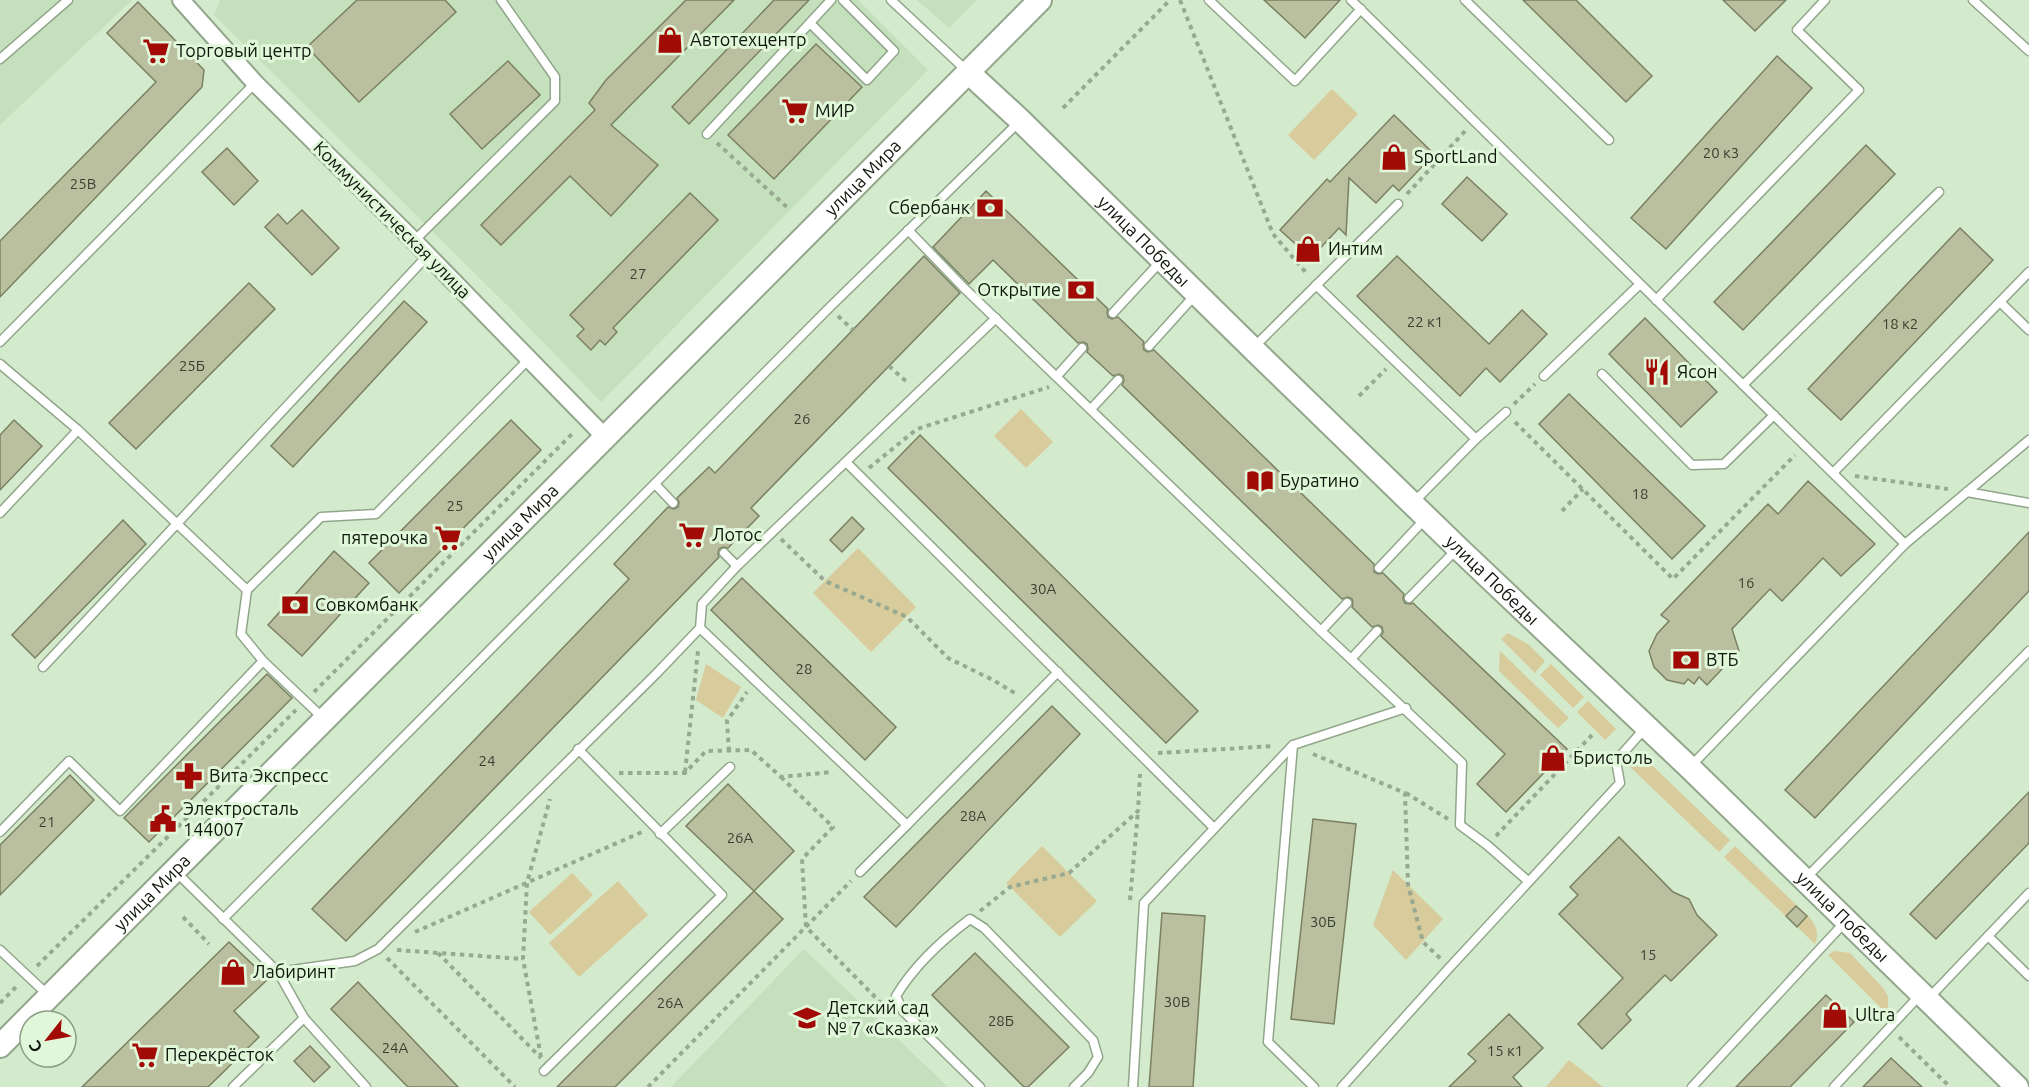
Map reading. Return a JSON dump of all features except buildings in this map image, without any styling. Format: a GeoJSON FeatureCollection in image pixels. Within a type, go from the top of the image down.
{"type":"FeatureCollection","features":[{"type":"Feature","properties":{"kind":"main road","name":"улица Мира"},"geometry":{"type":"LineString","coordinates":[[0,1046],[1040,0]]}},
{"type":"Feature","properties":{"kind":"main road","name":"улица Победы"},"geometry":{"type":"LineString","coordinates":[[968,72],[1020,120],[1458,548],[1690,768],[2017,1087]]}},
{"type":"Feature","properties":{"kind":"street","name":"Коммунистическая улица"},"geometry":{"type":"LineString","coordinates":[[181,0],[255,83],[530,358],[605,437]]}},
{"type":"Feature","properties":{"kind":"lane"},"geometry":{"type":"LineString","coordinates":[[0,59],[68,0]]}},
{"type":"Feature","properties":{"kind":"lane"},"geometry":{"type":"LineString","coordinates":[[414,241],[555,101],[555,77],[501,0]]}},
{"type":"Feature","properties":{"kind":"lane"},"geometry":{"type":"LineString","coordinates":[[708,134],[831,0]]}},
{"type":"Feature","properties":{"kind":"lane"},"geometry":{"type":"LineString","coordinates":[[810,23],[867,80],[894,51],[843,0]]}},
{"type":"Feature","properties":{"kind":"lane"},"geometry":{"type":"LineString","coordinates":[[891,0],[968,72]]}},
{"type":"Feature","properties":{"kind":"lane"},"geometry":{"type":"LineString","coordinates":[[1209,0],[1295,81],[1361,9]]}},
{"type":"Feature","properties":{"kind":"lane"},"geometry":{"type":"LineString","coordinates":[[1351,0],[1905,544]]}},
{"type":"Feature","properties":{"kind":"lane"},"geometry":{"type":"LineString","coordinates":[[1465,0],[1609,140]]}},
{"type":"Feature","properties":{"kind":"lane"},"geometry":{"type":"LineString","coordinates":[[1656,300],[1859,90],[1797,30],[1824,0]]}},
{"type":"Feature","properties":{"kind":"lane"},"geometry":{"type":"LineString","coordinates":[[1973,0],[2029,51]]}},
{"type":"Feature","properties":{"kind":"lane"},"geometry":{"type":"LineString","coordinates":[[0,342],[255,83]]}},
{"type":"Feature","properties":{"kind":"lane"},"geometry":{"type":"LineString","coordinates":[[223,919],[829,308],[1020,120]]}},
{"type":"Feature","properties":{"kind":"lane"},"geometry":{"type":"LineString","coordinates":[[1743,385],[1939,192]]}},
{"type":"Feature","properties":{"kind":"lane"},"geometry":{"type":"LineString","coordinates":[[1253,349],[1398,204]]}},
{"type":"Feature","properties":{"kind":"lane"},"geometry":{"type":"LineString","coordinates":[[908,230],[996,318],[1321,631],[1406,708],[1462,763],[1460,825],[1528,881]]}},
{"type":"Feature","properties":{"kind":"lane"},"geometry":{"type":"LineString","coordinates":[[44,667],[428,255]]}},
{"type":"Feature","properties":{"kind":"lane"},"geometry":{"type":"LineString","coordinates":[[1113,314],[1162,260]]}},
{"type":"Feature","properties":{"kind":"lane"},"geometry":{"type":"LineString","coordinates":[[1833,473],[2029,272]]}},
{"type":"Feature","properties":{"kind":"lane"},"geometry":{"type":"LineString","coordinates":[[1316,285],[1476,439]]}},
{"type":"Feature","properties":{"kind":"lane"},"geometry":{"type":"LineString","coordinates":[[1544,376],[1639,285]]}},
{"type":"Feature","properties":{"kind":"lane"},"geometry":{"type":"LineString","coordinates":[[1149,346],[1196,293]]}},
{"type":"Feature","properties":{"kind":"lane"},"geometry":{"type":"LineString","coordinates":[[2000,302],[2029,330]]}},
{"type":"Feature","properties":{"kind":"lane"},"geometry":{"type":"LineString","coordinates":[[278,972],[355,961],[378,949],[700,628],[702,604],[737,566],[996,318]]}},
{"type":"Feature","properties":{"kind":"lane"},"geometry":{"type":"LineString","coordinates":[[1061,379],[1082,348]]}},
{"type":"Feature","properties":{"kind":"lane"},"geometry":{"type":"LineString","coordinates":[[324,719],[263,661],[241,634],[247,590],[321,517],[376,514],[530,358]]}},
{"type":"Feature","properties":{"kind":"lane"},"geometry":{"type":"LineString","coordinates":[[0,364],[78,430],[247,590]]}},
{"type":"Feature","properties":{"kind":"lane"},"geometry":{"type":"LineString","coordinates":[[1602,374],[1692,465],[1724,464],[1774,415]]}},
{"type":"Feature","properties":{"kind":"lane"},"geometry":{"type":"LineString","coordinates":[[1091,409],[1118,380]]}},
{"type":"Feature","properties":{"kind":"lane"},"geometry":{"type":"LineString","coordinates":[[1379,568],[1420,509],[1476,439],[1506,412]]}},
{"type":"Feature","properties":{"kind":"lane"},"geometry":{"type":"LineString","coordinates":[[0,513],[78,430]]}},
{"type":"Feature","properties":{"kind":"lane"},"geometry":{"type":"LineString","coordinates":[[1690,768],[1905,544],[2029,440]]}},
{"type":"Feature","properties":{"kind":"lane"},"geometry":{"type":"LineString","coordinates":[[846,462],[1214,828]]}},
{"type":"Feature","properties":{"kind":"lane"},"geometry":{"type":"LineString","coordinates":[[655,484],[673,503]]}},
{"type":"Feature","properties":{"kind":"lane"},"geometry":{"type":"LineString","coordinates":[[1967,492],[2029,503]]}},
{"type":"Feature","properties":{"kind":"lane"},"geometry":{"type":"LineString","coordinates":[[1409,598],[1458,548]]}},
{"type":"Feature","properties":{"kind":"lane"},"geometry":{"type":"LineString","coordinates":[[724,553],[737,566]]}},
{"type":"Feature","properties":{"kind":"lane"},"geometry":{"type":"LineString","coordinates":[[1321,631],[1347,603]]}},
{"type":"Feature","properties":{"kind":"lane"},"geometry":{"type":"LineString","coordinates":[[700,628],[907,825]]}},
{"type":"Feature","properties":{"kind":"lane"},"geometry":{"type":"LineString","coordinates":[[1352,659],[1377,631]]}},
{"type":"Feature","properties":{"kind":"lane"},"geometry":{"type":"LineString","coordinates":[[1804,880],[2029,651]]}},
{"type":"Feature","properties":{"kind":"lane"},"geometry":{"type":"LineString","coordinates":[[0,832],[69,761],[120,811],[263,661]]}},
{"type":"Feature","properties":{"kind":"lane"},"geometry":{"type":"LineString","coordinates":[[860,872],[1058,672]]}},
{"type":"Feature","properties":{"kind":"lane"},"geometry":{"type":"LineString","coordinates":[[1133,1087],[1144,903],[1293,745],[1406,708]]}},
{"type":"Feature","properties":{"kind":"lane"},"geometry":{"type":"LineString","coordinates":[[1342,1087],[1620,783],[1616,761],[1646,727]]}},
{"type":"Feature","properties":{"kind":"lane"},"geometry":{"type":"LineString","coordinates":[[1293,745],[1268,1042],[1314,1087]]}},
{"type":"Feature","properties":{"kind":"lane"},"geometry":{"type":"LineString","coordinates":[[544,1071],[722,895],[578,749]]}},
{"type":"Feature","properties":{"kind":"lane"},"geometry":{"type":"LineString","coordinates":[[657,831],[730,767]]}},
{"type":"Feature","properties":{"kind":"lane"},"geometry":{"type":"LineString","coordinates":[[174,871],[278,972],[304,1018],[366,1087]]}},
{"type":"Feature","properties":{"kind":"lane"},"geometry":{"type":"LineString","coordinates":[[1834,1087],[1890,1028],[1988,936],[2029,893]]}},
{"type":"Feature","properties":{"kind":"lane"},"geometry":{"type":"LineString","coordinates":[[980,1087],[903,1011],[896,996],[906,979],[970,919],[984,928],[1094,1040],[1098,1058],[1088,1073],[1074,1087]]}},
{"type":"Feature","properties":{"kind":"lane"},"geometry":{"type":"LineString","coordinates":[[1692,1087],[1846,921]]}},
{"type":"Feature","properties":{"kind":"lane"},"geometry":{"type":"LineString","coordinates":[[1988,936],[2029,976]]}},
{"type":"Feature","properties":{"kind":"lane"},"geometry":{"type":"LineString","coordinates":[[0,950],[49,997]]}},
{"type":"Feature","properties":{"kind":"lane"},"geometry":{"type":"LineString","coordinates":[[232,1087],[304,1018]]}},
{"type":"Feature","properties":{"kind":"path"},"geometry":{"type":"LineString","coordinates":[[1063,108],[1170,0]]}},
{"type":"Feature","properties":{"kind":"path"},"geometry":{"type":"LineString","coordinates":[[1180,0],[1273,234],[1316,285]]}},
{"type":"Feature","properties":{"kind":"path"},"geometry":{"type":"LineString","coordinates":[[1398,204],[1474,121]]}},
{"type":"Feature","properties":{"kind":"path"},"geometry":{"type":"LineString","coordinates":[[708,134],[790,210]]}},
{"type":"Feature","properties":{"kind":"path"},"geometry":{"type":"LineString","coordinates":[[829,308],[853,330]]}},
{"type":"Feature","properties":{"kind":"path"},"geometry":{"type":"LineString","coordinates":[[1359,396],[1394,360]]}},
{"type":"Feature","properties":{"kind":"path"},"geometry":{"type":"LineString","coordinates":[[889,366],[918,393]]}},
{"type":"Feature","properties":{"kind":"path"},"geometry":{"type":"LineString","coordinates":[[860,476],[917,429],[1061,379]]}},
{"type":"Feature","properties":{"kind":"path"},"geometry":{"type":"LineString","coordinates":[[1518,400],[1530,389]]}},
{"type":"Feature","properties":{"kind":"path"},"geometry":{"type":"LineString","coordinates":[[1506,412],[1673,579],[1804,446]]}},
{"type":"Feature","properties":{"kind":"path"},"geometry":{"type":"LineString","coordinates":[[0,1003],[572,434]]}},
{"type":"Feature","properties":{"kind":"path"},"geometry":{"type":"LineString","coordinates":[[1833,473],[1967,492]]}},
{"type":"Feature","properties":{"kind":"path"},"geometry":{"type":"LineString","coordinates":[[1562,511],[1583,489]]}},
{"type":"Feature","properties":{"kind":"path"},"geometry":{"type":"LineString","coordinates":[[773,532],[825,580],[907,617],[948,658],[993,680],[1028,702]]}},
{"type":"Feature","properties":{"kind":"path"},"geometry":{"type":"LineString","coordinates":[[685,773],[700,628]]}},
{"type":"Feature","properties":{"kind":"path"},"geometry":{"type":"LineString","coordinates":[[729,751],[727,721],[756,680]]}},
{"type":"Feature","properties":{"kind":"path"},"geometry":{"type":"LineString","coordinates":[[1487,845],[1592,735]]}},
{"type":"Feature","properties":{"kind":"path"},"geometry":{"type":"LineString","coordinates":[[1128,911],[1138,811],[1140,754],[1293,745],[1405,793],[1460,825]]}},
{"type":"Feature","properties":{"kind":"path"},"geometry":{"type":"LineString","coordinates":[[438,953],[542,1059],[523,959],[527,883],[559,769]]}},
{"type":"Feature","properties":{"kind":"path"},"geometry":{"type":"LineString","coordinates":[[781,777],[833,827],[802,859],[806,927],[885,1007]]}},
{"type":"Feature","properties":{"kind":"path"},"geometry":{"type":"LineString","coordinates":[[1405,793],[1408,885],[1423,942],[1450,967]]}},
{"type":"Feature","properties":{"kind":"path"},"geometry":{"type":"LineString","coordinates":[[970,919],[1010,887],[1069,873],[1138,811]]}},
{"type":"Feature","properties":{"kind":"path"},"geometry":{"type":"LineString","coordinates":[[410,935],[527,883],[657,831]]}},
{"type":"Feature","properties":{"kind":"path"},"geometry":{"type":"LineString","coordinates":[[648,1087],[860,872]]}},
{"type":"Feature","properties":{"kind":"path"},"geometry":{"type":"LineString","coordinates":[[183,917],[209,944]]}},
{"type":"Feature","properties":{"kind":"path"},"geometry":{"type":"LineString","coordinates":[[378,949],[523,959]]}},
{"type":"Feature","properties":{"kind":"path"},"geometry":{"type":"LineString","coordinates":[[378,949],[515,1087]]}},
{"type":"Feature","properties":{"kind":"path"},"geometry":{"type":"LineString","coordinates":[[1890,1028],[1950,1087]]}},
{"type":"Feature","properties":{"kind":"shaded area"},"geometry":{"type":"Polygon","coordinates":[[[0,0],[132,0],[0,125],[0,0]]]}},
{"type":"Feature","properties":{"kind":"shaded area"},"geometry":{"type":"Polygon","coordinates":[[[220,0],[858,0],[928,70],[601,402],[512,310],[214,15],[220,0]]]}},
{"type":"Feature","properties":{"kind":"shaded area"},"geometry":{"type":"Polygon","coordinates":[[[917,0],[977,0],[949,28],[917,0]]]}},
{"type":"Feature","properties":{"kind":"shaded area"},"geometry":{"type":"Polygon","coordinates":[[[1332,89],[1358,114],[1314,160],[1288,135],[1332,89]]]}},
{"type":"Feature","properties":{"kind":"shaded area"},"geometry":{"type":"Polygon","coordinates":[[[1021,409],[1053,442],[1026,468],[994,436],[1021,409]]]}},
{"type":"Feature","properties":{"kind":"shaded area"},"geometry":{"type":"Polygon","coordinates":[[[858,548],[916,607],[871,652],[813,593],[858,548]]]}},
{"type":"Feature","properties":{"kind":"shaded area"},"geometry":{"type":"Polygon","coordinates":[[[1508,633],[1528,644],[1545,661],[1535,673],[1501,639],[1508,633]]]}},
{"type":"Feature","properties":{"kind":"shaded area"},"geometry":{"type":"Polygon","coordinates":[[[1500,651],[1569,718],[1558,728],[1499,671],[1500,651]]]}},
{"type":"Feature","properties":{"kind":"shaded area"},"geometry":{"type":"Polygon","coordinates":[[[706,664],[741,687],[723,718],[696,700],[706,664]]]}},
{"type":"Feature","properties":{"kind":"shaded area"},"geometry":{"type":"Polygon","coordinates":[[[1551,664],[1584,697],[1573,708],[1540,675],[1551,664]]]}},
{"type":"Feature","properties":{"kind":"shaded area"},"geometry":{"type":"Polygon","coordinates":[[[1588,701],[1616,729],[1605,740],[1577,712],[1588,701]]]}},
{"type":"Feature","properties":{"kind":"shaded area"},"geometry":{"type":"Polygon","coordinates":[[[1637,751],[1730,840],[1719,852],[1626,763],[1637,751]]]}},
{"type":"Feature","properties":{"kind":"shaded area"},"geometry":{"type":"Polygon","coordinates":[[[1042,846],[1097,901],[1060,937],[1006,883],[1042,846]]]}},
{"type":"Feature","properties":{"kind":"shaded area"},"geometry":{"type":"Polygon","coordinates":[[[1735,846],[1810,918],[1817,931],[1815,944],[1724,857],[1735,846]]]}},
{"type":"Feature","properties":{"kind":"shaded area"},"geometry":{"type":"Polygon","coordinates":[[[1393,870],[1443,919],[1406,960],[1373,925],[1393,870]]]}},
{"type":"Feature","properties":{"kind":"shaded area"},"geometry":{"type":"Polygon","coordinates":[[[572,873],[593,895],[550,935],[529,912],[572,873]]]}},
{"type":"Feature","properties":{"kind":"shaded area"},"geometry":{"type":"Polygon","coordinates":[[[618,881],[648,915],[579,977],[549,943],[618,881]]]}},
{"type":"Feature","properties":{"kind":"shaded area","name":"Детский сад № 7 «Сказка»"},"geometry":{"type":"Polygon","coordinates":[[[804,949],[948,1087],[671,1087],[804,949]]]}},
{"type":"Feature","properties":{"kind":"shaded area"},"geometry":{"type":"Polygon","coordinates":[[[1834,951],[1850,953],[1883,988],[1888,996],[1886,1013],[1828,955],[1834,951]]]}},
{"type":"Feature","properties":{"kind":"shaded area"},"geometry":{"type":"Polygon","coordinates":[[[1569,1060],[1603,1087],[1546,1087],[1569,1060]]]}},
{"type":"Feature","properties":{"kind":"place","name":"Автотехцентр"},"geometry":{"type":"Point","coordinates":[670,40]}},
{"type":"Feature","properties":{"kind":"place","name":"Торговый центр"},"geometry":{"type":"Point","coordinates":[156,51]}},
{"type":"Feature","properties":{"kind":"place","name":"МИР"},"geometry":{"type":"Point","coordinates":[795,111]}},
{"type":"Feature","properties":{"kind":"place","name":"SportLand"},"geometry":{"type":"Point","coordinates":[1394,157]}},
{"type":"Feature","properties":{"kind":"place","name":"Сбербанк"},"geometry":{"type":"Point","coordinates":[990,208]}},
{"type":"Feature","properties":{"kind":"place","name":"Интим"},"geometry":{"type":"Point","coordinates":[1308,249]}},
{"type":"Feature","properties":{"kind":"place","name":"Открытие"},"geometry":{"type":"Point","coordinates":[1081,290]}},
{"type":"Feature","properties":{"kind":"place","name":"Ясон"},"geometry":{"type":"Point","coordinates":[1657,372]}},
{"type":"Feature","properties":{"kind":"place","name":"Буратино"},"geometry":{"type":"Point","coordinates":[1260,481]}},
{"type":"Feature","properties":{"kind":"place","name":"Лотос"},"geometry":{"type":"Point","coordinates":[692,535]}},
{"type":"Feature","properties":{"kind":"place","name":"пятерочка"},"geometry":{"type":"Point","coordinates":[448,538]}},
{"type":"Feature","properties":{"kind":"place","name":"Совкомбанк"},"geometry":{"type":"Point","coordinates":[295,605]}},
{"type":"Feature","properties":{"kind":"place","name":"ВТБ"},"geometry":{"type":"Point","coordinates":[1686,660]}},
{"type":"Feature","properties":{"kind":"place","name":"Бристоль"},"geometry":{"type":"Point","coordinates":[1553,758]}},
{"type":"Feature","properties":{"kind":"place","name":"Вита Экспресс"},"geometry":{"type":"Point","coordinates":[189,776]}},
{"type":"Feature","properties":{"kind":"place","name":"Электросталь 144007"},"geometry":{"type":"Point","coordinates":[163,819]}},
{"type":"Feature","properties":{"kind":"place","name":"Лабиринт"},"geometry":{"type":"Point","coordinates":[233,972]}},
{"type":"Feature","properties":{"kind":"place","name":"Ultra"},"geometry":{"type":"Point","coordinates":[1835,1015]}},
{"type":"Feature","properties":{"kind":"place","name":"Детский сад № 7 «Сказка»"},"geometry":{"type":"Point","coordinates":[807,1018]}},
{"type":"Feature","properties":{"kind":"place","name":"Перекрёсток"},"geometry":{"type":"Point","coordinates":[145,1055]}}]}
